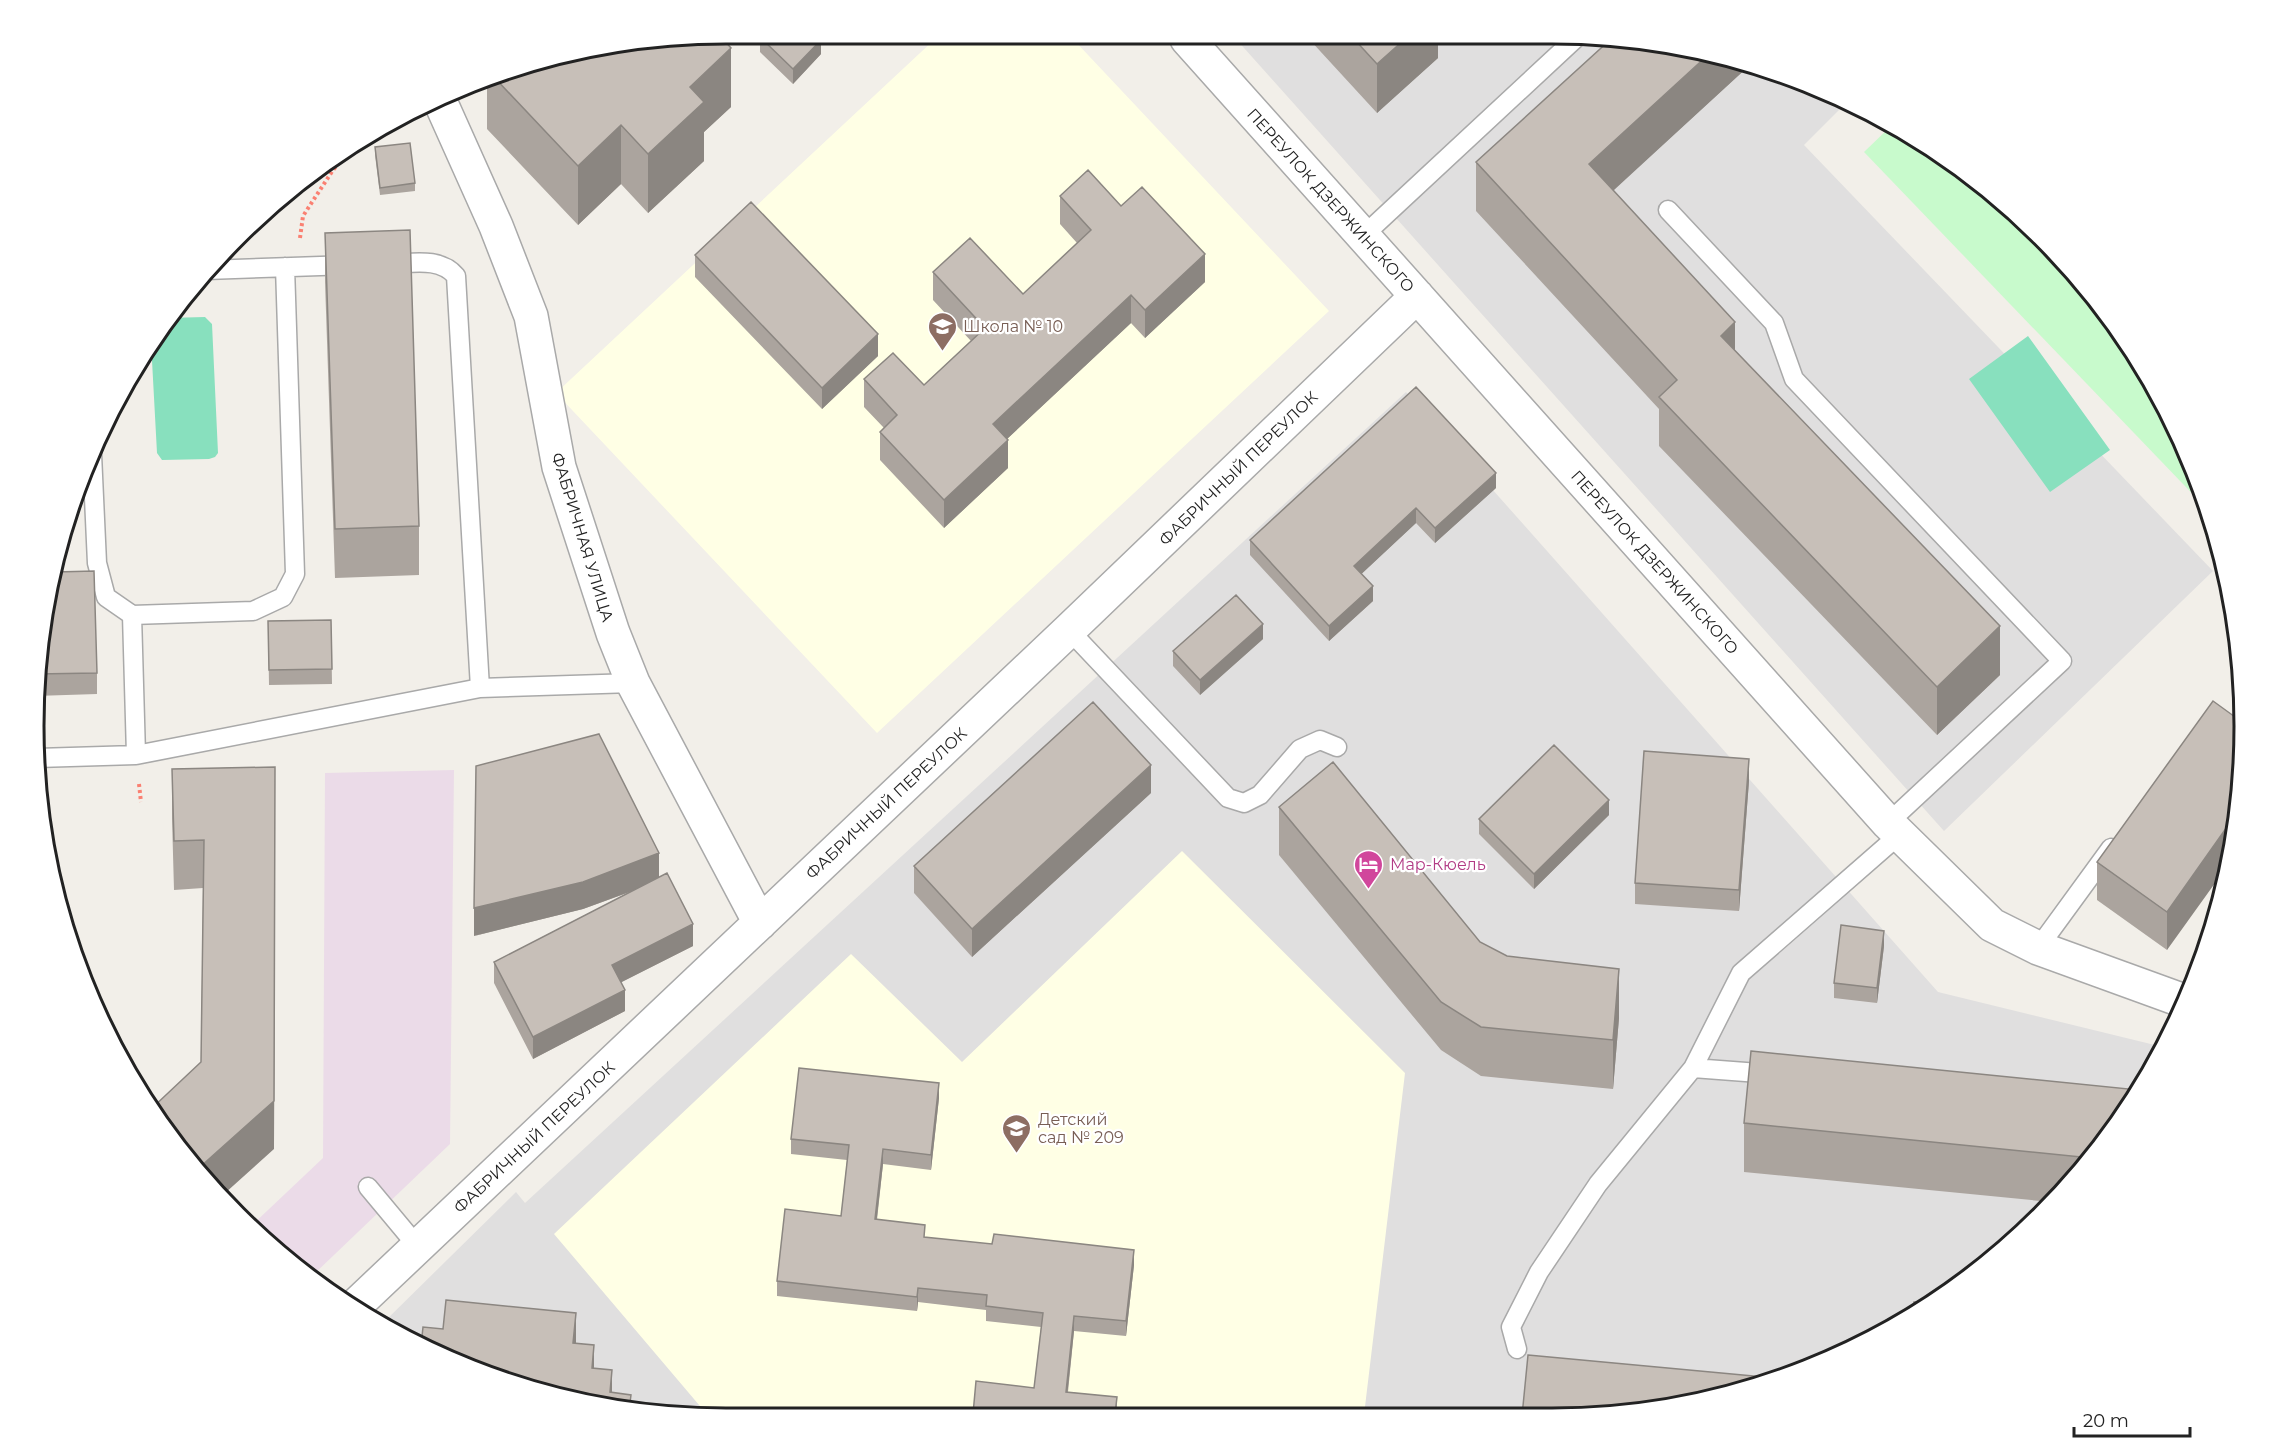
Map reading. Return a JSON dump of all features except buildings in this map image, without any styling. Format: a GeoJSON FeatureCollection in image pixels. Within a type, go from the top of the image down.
{"type":"FeatureCollection","features":[{"type":"Feature","properties":{"kind":"street","name":"ПЕРЕУЛОК ДЗЕРЖИНСКОГО"},"geometry":{"type":"LineString","coordinates":[[1190,44],[1893,829],[1992,925],[2038,948],[2178,998]]}},
{"type":"Feature","properties":{"kind":"street","name":"ФАБРИЧНАЯ УЛИЦА"},"geometry":{"type":"LineString","coordinates":[[442,106],[496,226],[531,316],[559,467],[613,633],[633,683],[760,923]]}},
{"type":"Feature","properties":{"kind":"street","name":"ФАБРИЧНЫЙ ПЕРЕУЛОК"},"geometry":{"type":"LineString","coordinates":[[360,1301],[1069,630],[1417,296]]}},
{"type":"Feature","properties":{"kind":"lane"},"geometry":{"type":"LineString","coordinates":[[1362,236],[1569,44]]}},
{"type":"Feature","properties":{"kind":"lane"},"geometry":{"type":"LineString","coordinates":[[1516,1349],[1511,1327],[1539,1272],[1598,1184],[1693,1068],[1742,973],[1893,829],[2062,661],[1794,379],[1774,323],[1668,210]]}},
{"type":"Feature","properties":{"kind":"lane"},"geometry":{"type":"LineString","coordinates":[[219,270],[436,263],[448,267],[456,276],[480,688]]}},
{"type":"Feature","properties":{"kind":"lane"},"geometry":{"type":"LineString","coordinates":[[93,471],[97,563],[106,597],[132,615],[253,611],[283,597],[295,574],[285,267]]}},
{"type":"Feature","properties":{"kind":"lane"},"geometry":{"type":"LineString","coordinates":[[132,615],[136,755]]}},
{"type":"Feature","properties":{"kind":"lane"},"geometry":{"type":"LineString","coordinates":[[1069,630],[1228,798],[1244,803],[1260,795],[1300,749],[1320,740],[1337,747]]}},
{"type":"Feature","properties":{"kind":"lane"},"geometry":{"type":"LineString","coordinates":[[45,758],[136,755],[480,688],[633,683]]}},
{"type":"Feature","properties":{"kind":"lane"},"geometry":{"type":"LineString","coordinates":[[2038,948],[2122,833]]}},
{"type":"Feature","properties":{"kind":"lane"},"geometry":{"type":"LineString","coordinates":[[1693,1068],[1787,1076]]}},
{"type":"Feature","properties":{"kind":"lane"},"geometry":{"type":"LineString","coordinates":[[368,1187],[417,1247]]}},
{"type":"Feature","properties":{"kind":"path"},"geometry":{"type":"LineString","coordinates":[[299,239],[303,216],[338,165]]}},
{"type":"Feature","properties":{"kind":"shaded area","name":"Школа № 10"},"geometry":{"type":"Polygon","coordinates":[[[930,44],[1078,44],[1329,311],[877,733],[556,393],[930,44]]]}},
{"type":"Feature","properties":{"kind":"shaded area"},"geometry":{"type":"Polygon","coordinates":[[[1240,44],[1552,44],[1642,49],[1729,67],[1813,95],[1841,108],[1804,145],[2213,571],[1944,831],[1240,44]]]}},
{"type":"Feature","properties":{"kind":"shaded area"},"geometry":{"type":"Polygon","coordinates":[[[1406,392],[1938,992],[2154,1045],[2120,1104],[2094,1141],[2065,1175],[2035,1208],[2002,1238],[1968,1267],[1931,1293],[1894,1316],[1813,1356],[1729,1384],[1642,1402],[1552,1408],[726,1408],[681,1406],[636,1402],[549,1384],[465,1356],[388,1318],[516,1192],[525,1203],[1406,392]]]}},
{"type":"Feature","properties":{"kind":"shaded area"},"geometry":{"type":"Polygon","coordinates":[[[454,770],[450,1144],[317,1272],[257,1221],[323,1158],[325,773],[454,770]]]}},
{"type":"Feature","properties":{"kind":"shaded area","name":"Детский сад № 209"},"geometry":{"type":"Polygon","coordinates":[[[1182,851],[1405,1073],[1365,1408],[701,1407],[554,1234],[851,954],[962,1062],[1182,851]]]}},
{"type":"Feature","properties":{"kind":"green space"},"geometry":{"type":"Polygon","coordinates":[[[1886,131],[1894,135],[1968,184],[2035,243],[2094,310],[2120,347],[2164,424],[2194,496],[1864,152],[1886,131]]]}},
{"type":"Feature","properties":{"kind":"green space"},"geometry":{"type":"Polygon","coordinates":[[[205,317],[212,324],[218,453],[209,459],[162,460],[157,453],[152,357],[179,318],[205,317]]]}},
{"type":"Feature","properties":{"kind":"green space"},"geometry":{"type":"Polygon","coordinates":[[[2028,336],[2110,450],[2050,492],[1969,379],[2028,336]]]}},
{"type":"Feature","properties":{"kind":"place","name":"Школа № 10"},"geometry":{"type":"Point","coordinates":[942,352]}},
{"type":"Feature","properties":{"kind":"place","name":"Мар-Кюель"},"geometry":{"type":"Point","coordinates":[1369,890]}},
{"type":"Feature","properties":{"kind":"place","name":"Детский сад № 209"},"geometry":{"type":"Point","coordinates":[1017,1154]}}]}
